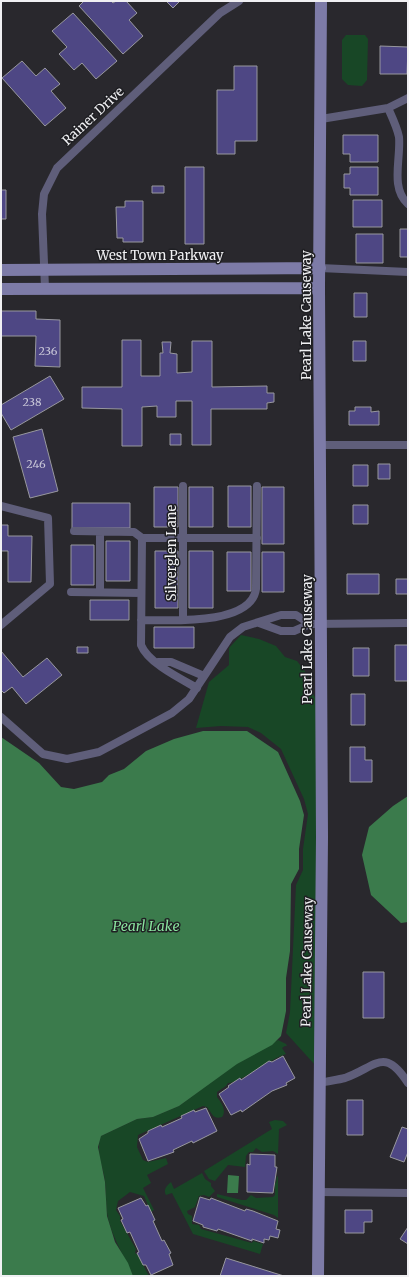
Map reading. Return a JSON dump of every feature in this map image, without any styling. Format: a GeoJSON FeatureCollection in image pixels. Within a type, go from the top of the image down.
{"type":"FeatureCollection","features":[{"type":"Feature","properties":{"kind":"street","name":"Rainer Drive"},"geometry":{"type":"LineString","coordinates":[[45,288],[42,214],[44,194],[56,168],[220,14],[239,1]]}},
{"type":"Feature","properties":{"kind":"street","name":"Pearl Lake Causeway"},"geometry":{"type":"LineString","coordinates":[[318,1276],[322,845],[315,623],[321,445],[319,288],[321,1]]}},
{"type":"Feature","properties":{"kind":"street"},"geometry":{"type":"LineString","coordinates":[[321,119],[388,108],[408,98]]}},
{"type":"Feature","properties":{"kind":"street"},"geometry":{"type":"LineString","coordinates":[[388,108],[397,128],[399,138],[398,190],[408,204]]}},
{"type":"Feature","properties":{"kind":"street","name":"West Town Parkway"},"geometry":{"type":"LineString","coordinates":[[1,270],[320,268]]}},
{"type":"Feature","properties":{"kind":"street"},"geometry":{"type":"LineString","coordinates":[[320,268],[408,272]]}},
{"type":"Feature","properties":{"kind":"street"},"geometry":{"type":"LineString","coordinates":[[1,289],[319,288]]}},
{"type":"Feature","properties":{"kind":"street"},"geometry":{"type":"LineString","coordinates":[[321,445],[408,445]]}},
{"type":"Feature","properties":{"kind":"street","name":"Silverglen Lane"},"geometry":{"type":"LineString","coordinates":[[183,486],[183,620]]}},
{"type":"Feature","properties":{"kind":"street"},"geometry":{"type":"LineString","coordinates":[[141,620],[215,619],[245,606],[252,601],[256,589],[257,486]]}},
{"type":"Feature","properties":{"kind":"street"},"geometry":{"type":"LineString","coordinates":[[1,506],[48,518],[50,584],[1,624]]}},
{"type":"Feature","properties":{"kind":"street"},"geometry":{"type":"LineString","coordinates":[[74,531],[134,532],[142,538],[257,538]]}},
{"type":"Feature","properties":{"kind":"street"},"geometry":{"type":"LineString","coordinates":[[100,532],[100,592]]}},
{"type":"Feature","properties":{"kind":"street"},"geometry":{"type":"LineString","coordinates":[[142,538],[141,645],[144,652],[158,662],[168,672],[197,688]]}},
{"type":"Feature","properties":{"kind":"street"},"geometry":{"type":"LineString","coordinates":[[71,592],[141,593]]}},
{"type":"Feature","properties":{"kind":"street"},"geometry":{"type":"LineString","coordinates":[[1,717],[42,754],[67,760],[99,752],[172,713],[190,699],[230,637],[243,627],[281,615],[296,615],[315,623]]}},
{"type":"Feature","properties":{"kind":"street"},"geometry":{"type":"LineString","coordinates":[[259,623],[281,631],[294,631],[315,623],[408,623]]}},
{"type":"Feature","properties":{"kind":"street"},"geometry":{"type":"LineString","coordinates":[[158,662],[171,662],[204,676]]}},
{"type":"Feature","properties":{"kind":"street"},"geometry":{"type":"LineString","coordinates":[[320,1083],[345,1078],[384,1062],[393,1064],[400,1070],[408,1083]]}},
{"type":"Feature","properties":{"kind":"street"},"geometry":{"type":"LineString","coordinates":[[318,1192],[408,1193]]}},
{"type":"Feature","properties":{"kind":"shaded area"},"geometry":{"type":"Polygon","coordinates":[[[346,35],[365,35],[368,39],[367,80],[362,86],[348,85],[342,79],[342,40],[346,35]]]}},
{"type":"Feature","properties":{"kind":"shaded area"},"geometry":{"type":"Polygon","coordinates":[[[241,635],[259,639],[276,646],[285,657],[297,661],[307,674],[312,692],[316,699],[316,1066],[286,1033],[290,1012],[296,885],[303,870],[303,849],[308,814],[304,799],[281,749],[261,733],[248,727],[221,726],[196,728],[209,682],[229,665],[229,648],[241,635]]]}},
{"type":"Feature","properties":{"kind":"shaded area"},"geometry":{"type":"Polygon","coordinates":[[[278,1040],[286,1044],[287,1046],[282,1048],[286,1054],[272,1060],[234,1082],[228,1083],[217,1092],[217,1097],[224,1109],[222,1117],[215,1117],[207,1107],[203,1106],[138,1135],[137,1147],[143,1160],[148,1162],[166,1158],[168,1164],[147,1175],[151,1183],[143,1188],[154,1210],[151,1212],[144,1196],[130,1192],[118,1201],[116,1210],[120,1216],[120,1221],[136,1249],[135,1253],[138,1255],[149,1276],[133,1276],[116,1240],[108,1218],[105,1180],[99,1151],[101,1136],[137,1119],[153,1117],[179,1106],[236,1064],[278,1040]]]}},
{"type":"Feature","properties":{"kind":"shaded area"},"geometry":{"type":"Polygon","coordinates":[[[275,1120],[283,1121],[287,1125],[279,1129],[278,1154],[273,1151],[262,1152],[256,1148],[253,1152],[249,1152],[246,1156],[245,1167],[228,1165],[215,1181],[209,1179],[204,1171],[272,1129],[269,1122],[275,1120]]]}},
{"type":"Feature","properties":{"kind":"shaded area"},"geometry":{"type":"Polygon","coordinates":[[[202,1173],[205,1179],[211,1183],[211,1186],[215,1191],[209,1197],[204,1195],[199,1196],[195,1207],[187,1211],[188,1214],[192,1216],[192,1224],[199,1225],[201,1229],[252,1243],[253,1241],[263,1244],[260,1254],[193,1234],[172,1193],[166,1195],[165,1190],[171,1182],[174,1189],[202,1173]]]}},
{"type":"Feature","properties":{"kind":"shaded area"},"geometry":{"type":"Polygon","coordinates":[[[277,1176],[278,1218],[274,1215],[217,1197],[217,1194],[246,1200],[251,1195],[256,1198],[273,1197],[275,1195],[275,1183],[277,1176]]]}},
{"type":"Feature","properties":{"kind":"water","name":"Pearl Lake"},"geometry":{"type":"Polygon","coordinates":[[[203,731],[247,731],[278,752],[300,801],[304,815],[299,849],[299,869],[291,884],[290,951],[286,978],[286,1011],[281,1036],[272,1045],[237,1064],[179,1106],[153,1117],[137,1119],[101,1136],[98,1147],[105,1182],[107,1216],[115,1242],[128,1263],[133,1276],[1,1276],[1,737],[39,763],[61,787],[74,789],[102,782],[109,775],[124,769],[146,751],[174,739],[203,731]]]}},
{"type":"Feature","properties":{"kind":"water"},"geometry":{"type":"Polygon","coordinates":[[[408,796],[408,922],[401,923],[371,895],[362,855],[369,827],[393,806],[408,796]]]}},
{"type":"Feature","properties":{"kind":"water"},"geometry":{"type":"Polygon","coordinates":[[[228,1175],[239,1176],[238,1193],[227,1193],[228,1175]]]}},
{"type":"Feature","properties":{"kind":"building"},"geometry":{"type":"Polygon","coordinates":[[[84,1],[111,1],[113,3],[116,1],[126,1],[137,13],[129,20],[143,36],[123,54],[79,6],[84,1]]]}},
{"type":"Feature","properties":{"kind":"building"},"geometry":{"type":"Polygon","coordinates":[[[166,1],[180,1],[173,8],[166,1]]]}},
{"type":"Feature","properties":{"kind":"building"},"geometry":{"type":"Polygon","coordinates":[[[73,13],[117,61],[96,79],[82,63],[74,70],[59,54],[67,47],[52,31],[73,13]]]}},
{"type":"Feature","properties":{"kind":"building"},"geometry":{"type":"Polygon","coordinates":[[[380,46],[408,47],[407,74],[380,74],[380,46]]]}},
{"type":"Feature","properties":{"kind":"building"},"geometry":{"type":"Polygon","coordinates":[[[22,61],[36,76],[45,68],[60,84],[51,91],[66,108],[45,126],[2,78],[22,61]]]}},
{"type":"Feature","properties":{"kind":"building"},"geometry":{"type":"Polygon","coordinates":[[[234,66],[257,66],[257,141],[235,141],[235,154],[217,154],[217,90],[234,90],[234,66]]]}},
{"type":"Feature","properties":{"kind":"building"},"geometry":{"type":"Polygon","coordinates":[[[343,135],[378,135],[378,162],[350,162],[350,154],[343,154],[343,135]]]}},
{"type":"Feature","properties":{"kind":"building"},"geometry":{"type":"Polygon","coordinates":[[[185,167],[204,167],[204,244],[185,244],[185,167]]]}},
{"type":"Feature","properties":{"kind":"building"},"geometry":{"type":"Polygon","coordinates":[[[350,167],[378,167],[378,195],[350,195],[350,188],[344,188],[344,174],[350,174],[350,167]]]}},
{"type":"Feature","properties":{"kind":"building"},"geometry":{"type":"Polygon","coordinates":[[[152,186],[164,186],[164,193],[152,193],[152,186]]]}},
{"type":"Feature","properties":{"kind":"building"},"geometry":{"type":"Polygon","coordinates":[[[1,190],[6,190],[6,219],[1,219],[1,190]]]}},
{"type":"Feature","properties":{"kind":"building"},"geometry":{"type":"Polygon","coordinates":[[[353,200],[382,200],[382,227],[353,227],[353,200]]]}},
{"type":"Feature","properties":{"kind":"building"},"geometry":{"type":"Polygon","coordinates":[[[125,201],[143,201],[143,242],[123,242],[123,238],[117,238],[116,207],[125,207],[125,201]]]}},
{"type":"Feature","properties":{"kind":"building"},"geometry":{"type":"Polygon","coordinates":[[[400,229],[408,229],[408,257],[400,257],[400,229]]]}},
{"type":"Feature","properties":{"kind":"building"},"geometry":{"type":"Polygon","coordinates":[[[356,234],[383,234],[383,263],[356,263],[356,234]]]}},
{"type":"Feature","properties":{"kind":"building"},"geometry":{"type":"Polygon","coordinates":[[[354,293],[367,293],[367,317],[354,317],[354,293]]]}},
{"type":"Feature","properties":{"kind":"building"},"geometry":{"type":"Polygon","coordinates":[[[1,311],[36,311],[36,319],[60,320],[60,367],[35,366],[36,336],[1,336],[1,311]]]}},
{"type":"Feature","properties":{"kind":"building"},"geometry":{"type":"Polygon","coordinates":[[[122,340],[141,340],[141,376],[160,376],[160,353],[163,353],[162,342],[171,342],[170,353],[177,354],[177,373],[192,372],[192,341],[212,341],[212,387],[267,386],[267,393],[274,393],[274,402],[267,403],[267,409],[211,409],[211,445],[192,445],[192,401],[176,401],[176,417],[157,417],[157,406],[142,407],[142,446],[122,446],[122,409],[82,408],[82,387],[122,387],[122,340]]]}},
{"type":"Feature","properties":{"kind":"building"},"geometry":{"type":"Polygon","coordinates":[[[353,341],[366,341],[366,361],[353,361],[353,341]]]}},
{"type":"Feature","properties":{"kind":"building"},"geometry":{"type":"Polygon","coordinates":[[[50,376],[64,399],[11,430],[1,413],[1,405],[50,376]]]}},
{"type":"Feature","properties":{"kind":"building"},"geometry":{"type":"Polygon","coordinates":[[[355,407],[371,407],[371,412],[379,411],[379,425],[349,425],[349,411],[355,411],[355,407]]]}},
{"type":"Feature","properties":{"kind":"building"},"geometry":{"type":"Polygon","coordinates":[[[42,429],[58,491],[30,498],[13,437],[42,429]]]}},
{"type":"Feature","properties":{"kind":"building"},"geometry":{"type":"Polygon","coordinates":[[[170,434],[181,434],[181,445],[170,445],[170,434]]]}},
{"type":"Feature","properties":{"kind":"building"},"geometry":{"type":"Polygon","coordinates":[[[378,464],[390,464],[390,479],[378,479],[378,464]]]}},
{"type":"Feature","properties":{"kind":"building"},"geometry":{"type":"Polygon","coordinates":[[[353,465],[368,465],[368,486],[353,486],[353,465]]]}},
{"type":"Feature","properties":{"kind":"building"},"geometry":{"type":"Polygon","coordinates":[[[228,486],[251,486],[251,527],[228,527],[228,486]]]}},
{"type":"Feature","properties":{"kind":"building"},"geometry":{"type":"Polygon","coordinates":[[[154,487],[178,487],[178,527],[154,527],[154,487]]]}},
{"type":"Feature","properties":{"kind":"building"},"geometry":{"type":"Polygon","coordinates":[[[189,487],[213,487],[213,527],[189,527],[189,487]]]}},
{"type":"Feature","properties":{"kind":"building"},"geometry":{"type":"Polygon","coordinates":[[[262,487],[284,487],[284,544],[262,544],[262,487]]]}},
{"type":"Feature","properties":{"kind":"building"},"geometry":{"type":"Polygon","coordinates":[[[72,503],[130,503],[130,528],[72,528],[72,503]]]}},
{"type":"Feature","properties":{"kind":"building"},"geometry":{"type":"Polygon","coordinates":[[[353,505],[368,505],[368,524],[353,524],[353,505]]]}},
{"type":"Feature","properties":{"kind":"building"},"geometry":{"type":"Polygon","coordinates":[[[1,525],[8,525],[8,536],[32,536],[31,582],[8,582],[8,551],[1,551],[1,525]]]}},
{"type":"Feature","properties":{"kind":"building"},"geometry":{"type":"Polygon","coordinates":[[[106,541],[130,541],[130,581],[106,581],[106,541]]]}},
{"type":"Feature","properties":{"kind":"building"},"geometry":{"type":"Polygon","coordinates":[[[71,545],[94,545],[94,585],[71,585],[71,545]]]}},
{"type":"Feature","properties":{"kind":"building"},"geometry":{"type":"Polygon","coordinates":[[[155,551],[178,551],[178,608],[155,608],[155,551]]]}},
{"type":"Feature","properties":{"kind":"building"},"geometry":{"type":"Polygon","coordinates":[[[189,551],[213,551],[213,608],[189,608],[189,551]]]}},
{"type":"Feature","properties":{"kind":"building"},"geometry":{"type":"Polygon","coordinates":[[[227,552],[251,552],[251,591],[227,591],[227,552]]]}},
{"type":"Feature","properties":{"kind":"building"},"geometry":{"type":"Polygon","coordinates":[[[262,552],[284,552],[284,592],[262,592],[262,552]]]}},
{"type":"Feature","properties":{"kind":"building"},"geometry":{"type":"Polygon","coordinates":[[[347,574],[379,574],[379,594],[347,594],[347,574]]]}},
{"type":"Feature","properties":{"kind":"building"},"geometry":{"type":"Polygon","coordinates":[[[396,579],[408,579],[408,594],[396,594],[396,579]]]}},
{"type":"Feature","properties":{"kind":"building"},"geometry":{"type":"Polygon","coordinates":[[[90,600],[129,600],[129,620],[90,620],[90,600]]]}},
{"type":"Feature","properties":{"kind":"building"},"geometry":{"type":"Polygon","coordinates":[[[154,627],[194,627],[194,648],[154,648],[154,627]]]}},
{"type":"Feature","properties":{"kind":"building"},"geometry":{"type":"Polygon","coordinates":[[[395,645],[408,645],[408,681],[395,681],[395,645]]]}},
{"type":"Feature","properties":{"kind":"building"},"geometry":{"type":"Polygon","coordinates":[[[77,647],[88,647],[88,653],[77,653],[77,647]]]}},
{"type":"Feature","properties":{"kind":"building"},"geometry":{"type":"Polygon","coordinates":[[[353,648],[369,648],[369,676],[353,676],[353,648]]]}},
{"type":"Feature","properties":{"kind":"building"},"geometry":{"type":"Polygon","coordinates":[[[1,651],[23,677],[47,658],[62,675],[26,704],[12,687],[4,693],[1,690],[1,651]]]}},
{"type":"Feature","properties":{"kind":"building"},"geometry":{"type":"Polygon","coordinates":[[[351,694],[365,694],[365,725],[351,725],[351,694]]]}},
{"type":"Feature","properties":{"kind":"building"},"geometry":{"type":"Polygon","coordinates":[[[350,747],[365,747],[365,760],[372,760],[372,782],[350,782],[350,747]]]}},
{"type":"Feature","properties":{"kind":"building"},"geometry":{"type":"Polygon","coordinates":[[[363,972],[384,972],[384,1018],[363,1018],[363,972]]]}},
{"type":"Feature","properties":{"kind":"building"},"geometry":{"type":"Polygon","coordinates":[[[283,1056],[295,1078],[286,1083],[287,1085],[272,1091],[242,1112],[241,1110],[231,1115],[219,1094],[240,1078],[241,1080],[269,1061],[272,1062],[283,1056]]]}},
{"type":"Feature","properties":{"kind":"building"},"geometry":{"type":"Polygon","coordinates":[[[347,1100],[363,1100],[363,1135],[347,1135],[347,1100]]]}},
{"type":"Feature","properties":{"kind":"building"},"geometry":{"type":"Polygon","coordinates":[[[206,1108],[217,1131],[193,1143],[192,1141],[173,1150],[174,1152],[148,1161],[139,1139],[148,1133],[148,1131],[161,1125],[162,1127],[182,1118],[181,1116],[194,1110],[195,1112],[206,1108]]]}},
{"type":"Feature","properties":{"kind":"building"},"geometry":{"type":"Polygon","coordinates":[[[402,1127],[408,1129],[408,1152],[404,1162],[390,1157],[402,1127]]]}},
{"type":"Feature","properties":{"kind":"building"},"geometry":{"type":"Polygon","coordinates":[[[250,1154],[275,1155],[275,1167],[277,1167],[273,1193],[247,1192],[247,1164],[250,1165],[250,1154]]]}},
{"type":"Feature","properties":{"kind":"building"},"geometry":{"type":"Polygon","coordinates":[[[200,1197],[210,1200],[211,1198],[245,1211],[246,1209],[253,1211],[278,1221],[276,1229],[280,1230],[278,1238],[270,1236],[269,1240],[264,1239],[264,1243],[252,1239],[252,1241],[218,1229],[217,1231],[203,1227],[203,1225],[193,1221],[200,1197]]]}},
{"type":"Feature","properties":{"kind":"building"},"geometry":{"type":"Polygon","coordinates":[[[141,1198],[146,1206],[148,1205],[162,1241],[164,1240],[171,1253],[169,1254],[173,1265],[151,1275],[146,1265],[143,1265],[137,1253],[139,1252],[130,1232],[127,1233],[121,1220],[123,1219],[118,1208],[141,1198]]]}},
{"type":"Feature","properties":{"kind":"building"},"geometry":{"type":"Polygon","coordinates":[[[345,1210],[372,1210],[372,1222],[364,1222],[364,1233],[345,1233],[345,1210]]]}},
{"type":"Feature","properties":{"kind":"building"},"geometry":{"type":"Polygon","coordinates":[[[408,1227],[408,1244],[400,1239],[408,1227]]]}},
{"type":"Feature","properties":{"kind":"building"},"geometry":{"type":"Polygon","coordinates":[[[226,1258],[284,1276],[220,1276],[226,1258]]]}}]}
